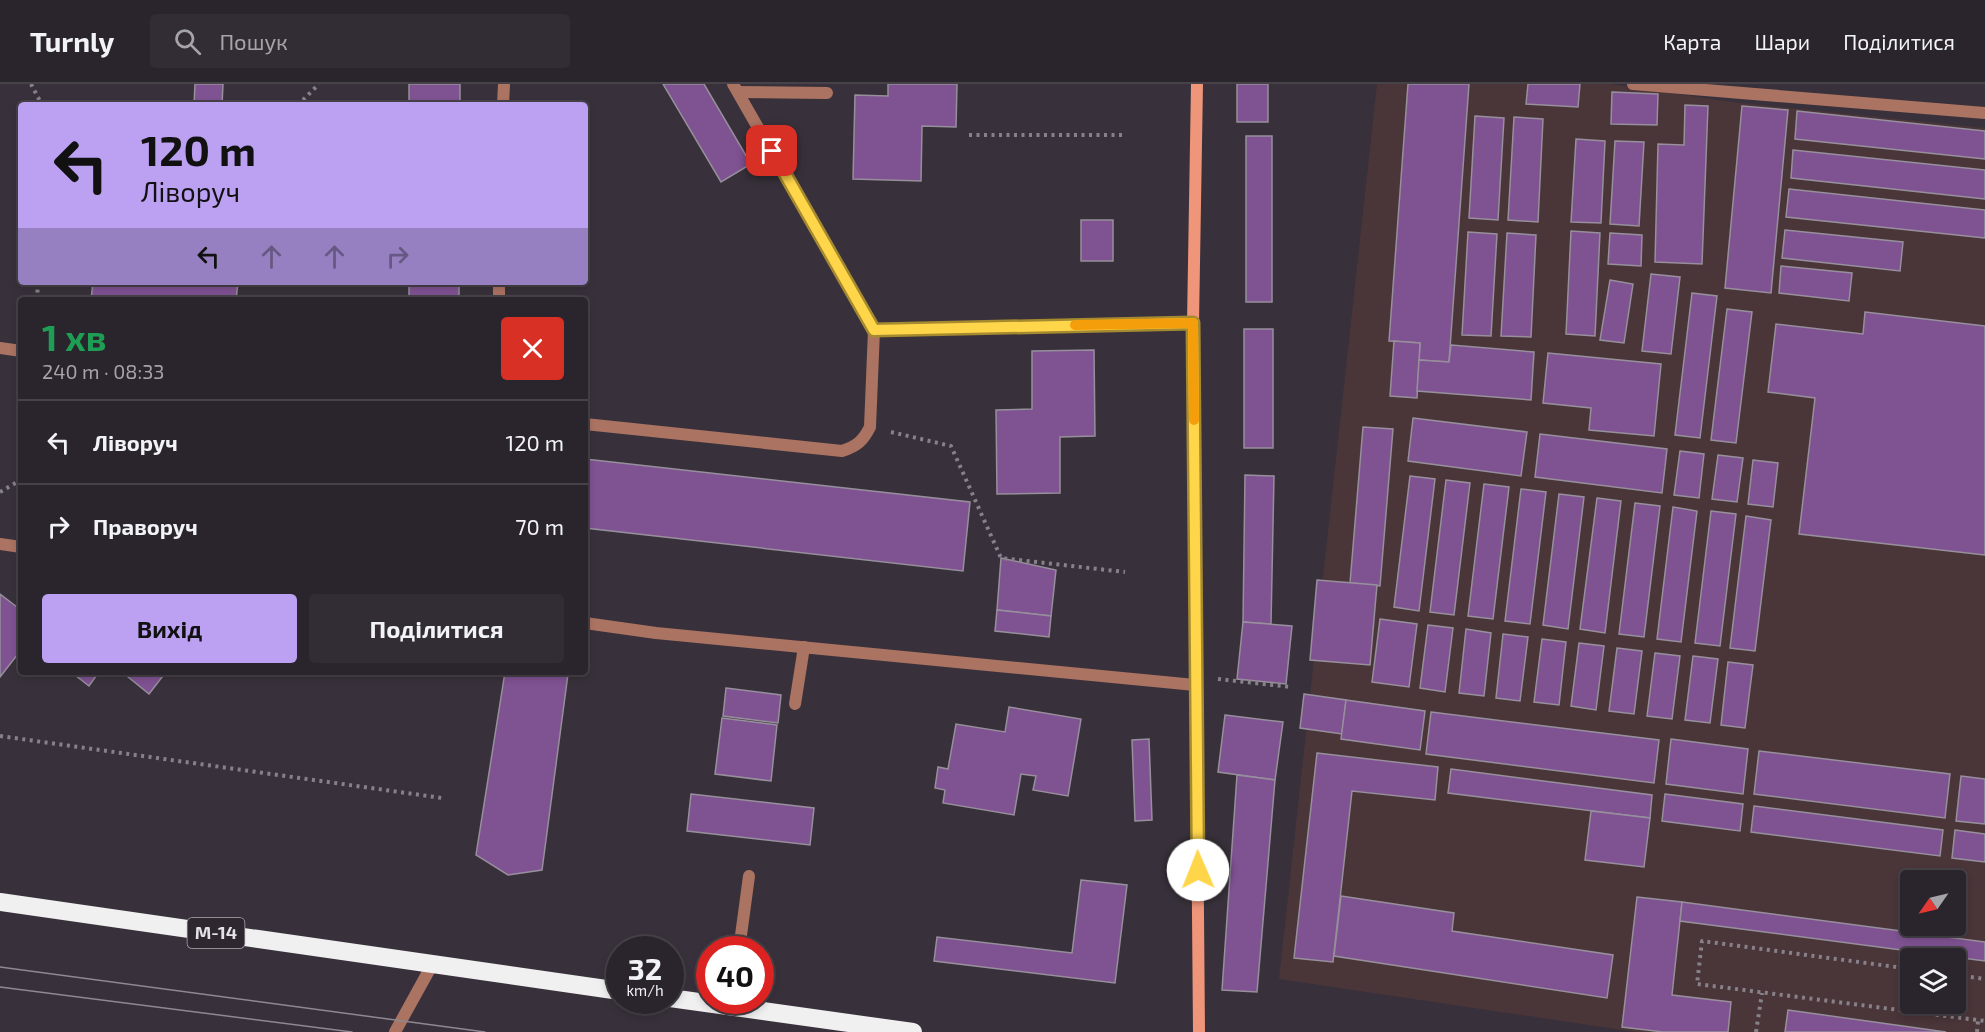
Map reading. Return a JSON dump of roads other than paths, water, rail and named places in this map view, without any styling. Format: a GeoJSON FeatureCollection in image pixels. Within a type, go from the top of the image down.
{"type":"FeatureCollection","features":[{"type":"Feature","properties":{"kind":"highway","name":"М-14"},"geometry":{"type":"LineString","coordinates":[[0,902],[606,989]]}},
{"type":"Feature","properties":{"kind":"highway"},"geometry":{"type":"LineString","coordinates":[[774,1011],[914,1032]]}},
{"type":"Feature","properties":{"kind":"street"},"geometry":{"type":"LineString","coordinates":[[1197,84],[1193,323],[1199,1032]]}},
{"type":"Feature","properties":{"kind":"lane"},"geometry":{"type":"LineString","coordinates":[[504,84],[504,102]]}},
{"type":"Feature","properties":{"kind":"lane"},"geometry":{"type":"LineString","coordinates":[[1633,84],[1985,113]]}},
{"type":"Feature","properties":{"kind":"lane"},"geometry":{"type":"LineString","coordinates":[[736,88],[827,93]]}},
{"type":"Feature","properties":{"kind":"lane"},"geometry":{"type":"LineString","coordinates":[[588,424],[842,451],[854,447],[863,440],[870,426],[874,330],[736,88]]}},
{"type":"Feature","properties":{"kind":"lane"},"geometry":{"type":"LineString","coordinates":[[874,330],[1193,323]]}},
{"type":"Feature","properties":{"kind":"lane"},"geometry":{"type":"LineString","coordinates":[[0,348],[18,351]]}},
{"type":"Feature","properties":{"kind":"lane"},"geometry":{"type":"LineString","coordinates":[[0,544],[18,547]]}},
{"type":"Feature","properties":{"kind":"lane"},"geometry":{"type":"LineString","coordinates":[[588,623],[656,633],[1195,685]]}},
{"type":"Feature","properties":{"kind":"lane"},"geometry":{"type":"LineString","coordinates":[[795,705],[804,647]]}},
{"type":"Feature","properties":{"kind":"lane"},"geometry":{"type":"LineString","coordinates":[[741,936],[749,876]]}},
{"type":"Feature","properties":{"kind":"lane"},"geometry":{"type":"LineString","coordinates":[[395,1032],[432,965]]}},
{"type":"Feature","properties":{"kind":"tram line"},"geometry":{"type":"LineString","coordinates":[[0,967],[485,1032]]}},
{"type":"Feature","properties":{"kind":"tram line"},"geometry":{"type":"LineString","coordinates":[[0,987],[352,1032]]}}]}
